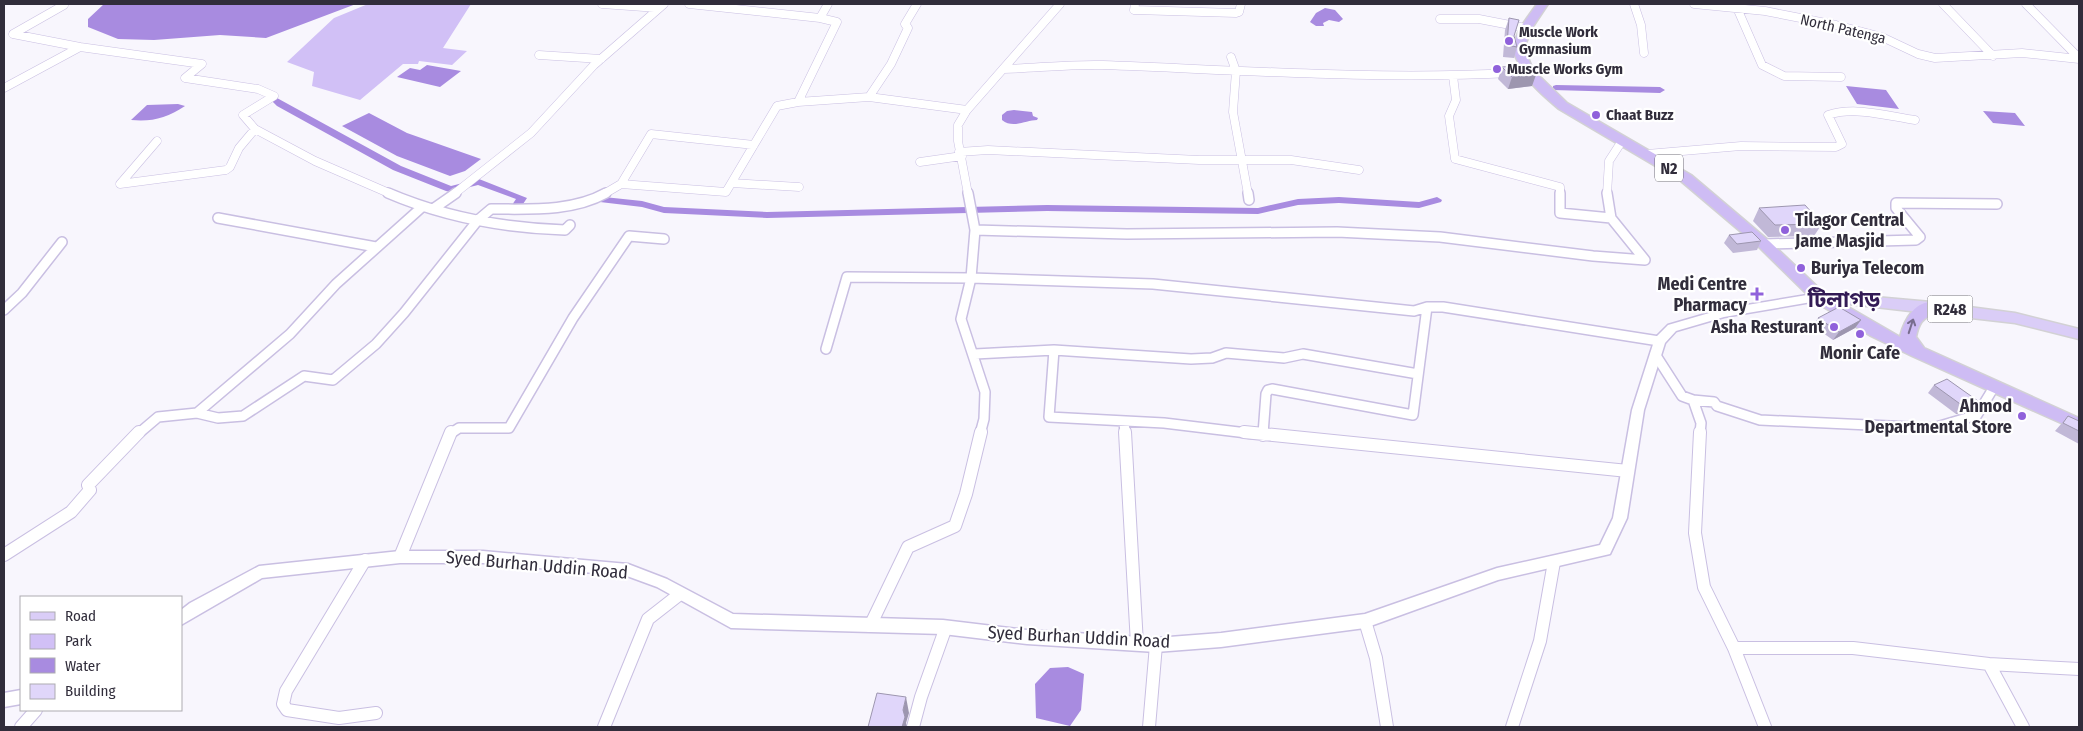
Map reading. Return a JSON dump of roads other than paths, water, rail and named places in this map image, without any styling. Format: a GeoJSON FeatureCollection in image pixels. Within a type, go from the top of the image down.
{"type":"FeatureCollection","features":[{"type":"Feature","properties":{"kind":"highway","name":"N2"},"geometry":{"type":"LineString","coordinates":[[1542,4],[1526,28],[1518,48],[1528,71],[1545,91],[1564,106],[1686,178],[1764,244],[1819,297],[1877,332],[2079,425]]}},
{"type":"Feature","properties":{"kind":"highway"},"geometry":{"type":"LineString","coordinates":[[1918,352],[1908,336],[1911,320],[1921,311],[1931,307]]}},
{"type":"Feature","properties":{"kind":"main road","name":"R248"},"geometry":{"type":"LineString","coordinates":[[1819,297],[1931,307],[2015,318],[2079,334]]}},
{"type":"Feature","properties":{"kind":"street"},"geometry":{"type":"LineString","coordinates":[[62,4],[64,5],[13,34],[80,47],[202,64],[184,78],[258,89],[274,96],[243,115],[255,130],[315,160],[422,207],[478,220],[530,229],[565,230],[570,225]]}},
{"type":"Feature","properties":{"kind":"street"},"geometry":{"type":"LineString","coordinates":[[602,4],[661,6]]}},
{"type":"Feature","properties":{"kind":"street"},"geometry":{"type":"LineString","coordinates":[[689,4],[820,18],[837,22],[798,102]]}},
{"type":"Feature","properties":{"kind":"street"},"geometry":{"type":"LineString","coordinates":[[820,18],[828,4]]}},
{"type":"Feature","properties":{"kind":"street"},"geometry":{"type":"LineString","coordinates":[[869,97],[891,64],[908,28],[905,24],[917,4]]}},
{"type":"Feature","properties":{"kind":"street"},"geometry":{"type":"LineString","coordinates":[[870,626],[908,547],[955,526],[966,494],[984,419],[986,392],[961,319],[971,278],[975,230],[968,201],[958,125],[967,110],[1060,4]]}},
{"type":"Feature","properties":{"kind":"street"},"geometry":{"type":"LineString","coordinates":[[1135,4],[1134,10],[1236,13],[1239,12],[1241,4]]}},
{"type":"Feature","properties":{"kind":"street"},"geometry":{"type":"LineString","coordinates":[[1634,4],[1641,24],[1644,53]]}},
{"type":"Feature","properties":{"kind":"street","name":"North Patenga"},"geometry":{"type":"LineString","coordinates":[[1694,4],[1737,8],[1792,17],[1880,36],[1924,56],[1952,59],[2021,53],[2079,58]]}},
{"type":"Feature","properties":{"kind":"street"},"geometry":{"type":"LineString","coordinates":[[1943,4],[1993,56]]}},
{"type":"Feature","properties":{"kind":"street"},"geometry":{"type":"LineString","coordinates":[[2026,4],[2079,58]]}},
{"type":"Feature","properties":{"kind":"street"},"geometry":{"type":"LineString","coordinates":[[433,209],[482,174],[531,133],[601,59],[661,6]]}},
{"type":"Feature","properties":{"kind":"street"},"geometry":{"type":"LineString","coordinates":[[1737,8],[1762,65],[1784,76],[1842,77]]}},
{"type":"Feature","properties":{"kind":"street"},"geometry":{"type":"LineString","coordinates":[[1440,19],[1479,18],[1526,28]]}},
{"type":"Feature","properties":{"kind":"street"},"geometry":{"type":"LineString","coordinates":[[4,88],[80,47]]}},
{"type":"Feature","properties":{"kind":"street"},"geometry":{"type":"LineString","coordinates":[[539,56],[601,59]]}},
{"type":"Feature","properties":{"kind":"street"},"geometry":{"type":"LineString","coordinates":[[1231,57],[1236,71],[1233,112],[1241,160],[1246,174],[1249,200]]}},
{"type":"Feature","properties":{"kind":"street"},"geometry":{"type":"LineString","coordinates":[[1004,69],[1101,65],[1236,71],[1453,76],[1528,71]]}},
{"type":"Feature","properties":{"kind":"street"},"geometry":{"type":"LineString","coordinates":[[1453,76],[1456,100],[1449,116],[1455,159],[1560,187],[1560,213],[1611,218]]}},
{"type":"Feature","properties":{"kind":"street"},"geometry":{"type":"LineString","coordinates":[[621,184],[726,192],[776,106],[798,102],[869,97],[967,110]]}},
{"type":"Feature","properties":{"kind":"street"},"geometry":{"type":"LineString","coordinates":[[1647,154],[1695,147],[1786,145],[1836,147],[1842,144],[1828,115],[1831,113],[1847,112],[1915,120]]}},
{"type":"Feature","properties":{"kind":"street"},"geometry":{"type":"LineString","coordinates":[[157,142],[120,184],[226,170],[230,167],[239,148],[255,130]]}},
{"type":"Feature","properties":{"kind":"street"},"geometry":{"type":"LineString","coordinates":[[4,555],[71,512],[90,490],[88,485],[128,442],[158,417],[197,413],[218,418],[243,416],[304,376],[333,380],[376,344],[404,313],[478,220],[492,209],[544,209],[593,200],[621,184],[651,134],[754,145]]}},
{"type":"Feature","properties":{"kind":"street"},"geometry":{"type":"LineString","coordinates":[[975,230],[1127,234],[1347,232],[1440,237],[1593,256],[1645,260],[1611,218],[1608,194],[1609,161],[1622,141]]}},
{"type":"Feature","properties":{"kind":"street"},"geometry":{"type":"LineString","coordinates":[[920,162],[988,150],[1241,160],[1291,160],[1360,170]]}},
{"type":"Feature","properties":{"kind":"street"},"geometry":{"type":"LineString","coordinates":[[732,183],[799,187]]}},
{"type":"Feature","properties":{"kind":"street"},"geometry":{"type":"LineString","coordinates":[[1764,244],[1916,240],[1920,237],[1896,208],[1896,202],[1997,204]]}},
{"type":"Feature","properties":{"kind":"street"},"geometry":{"type":"LineString","coordinates":[[197,413],[290,334],[336,284],[376,246],[422,207]]}},
{"type":"Feature","properties":{"kind":"street"},"geometry":{"type":"LineString","coordinates":[[218,218],[376,246]]}},
{"type":"Feature","properties":{"kind":"street"},"geometry":{"type":"LineString","coordinates":[[400,557],[451,432],[459,428],[509,428],[573,318],[629,236],[664,239]]}},
{"type":"Feature","properties":{"kind":"street"},"geometry":{"type":"LineString","coordinates":[[4,310],[22,293],[62,242]]}},
{"type":"Feature","properties":{"kind":"street"},"geometry":{"type":"LineString","coordinates":[[826,349],[848,276],[1153,284],[1414,310],[1427,307],[1443,307],[1657,347]]}},
{"type":"Feature","properties":{"kind":"street"},"geometry":{"type":"LineString","coordinates":[[1657,347],[1672,328],[1723,313],[1819,297]]}},
{"type":"Feature","properties":{"kind":"street"},"geometry":{"type":"LineString","coordinates":[[1264,435],[1268,390],[1413,415],[1427,307]]}},
{"type":"Feature","properties":{"kind":"street"},"geometry":{"type":"LineString","coordinates":[[1657,347],[1682,396],[1693,400],[1714,402],[1717,406],[1760,420],[1933,428],[1959,422],[1977,414],[1994,387]]}},
{"type":"Feature","properties":{"kind":"street","name":"Syed Burhan Uddin Road"},"geometry":{"type":"LineString","coordinates":[[182,617],[259,572],[400,557],[482,557],[628,570],[662,583],[731,622],[946,627],[1027,638],[1156,645],[1221,640],[1365,621],[1497,574],[1606,550],[1620,518],[1638,410],[1657,347]]}},
{"type":"Feature","properties":{"kind":"street"},"geometry":{"type":"LineString","coordinates":[[974,354],[1054,350],[1191,359],[1212,358],[1226,353],[1284,358],[1303,354],[1418,374]]}},
{"type":"Feature","properties":{"kind":"street"},"geometry":{"type":"LineString","coordinates":[[1054,350],[1048,416],[1164,423],[1264,435],[1628,471]]}},
{"type":"Feature","properties":{"kind":"street"},"geometry":{"type":"LineString","coordinates":[[1693,400],[1701,423],[1695,533],[1704,587],[1734,648],[1765,727]]}},
{"type":"Feature","properties":{"kind":"street"},"geometry":{"type":"LineString","coordinates":[[1124,421],[1137,644]]}},
{"type":"Feature","properties":{"kind":"street"},"geometry":{"type":"LineString","coordinates":[[364,560],[286,691],[283,704],[287,710],[340,718],[376,712]]}},
{"type":"Feature","properties":{"kind":"street"},"geometry":{"type":"LineString","coordinates":[[1512,727],[1540,641],[1554,562]]}},
{"type":"Feature","properties":{"kind":"street"},"geometry":{"type":"LineString","coordinates":[[604,727],[648,619],[680,594]]}},
{"type":"Feature","properties":{"kind":"street"},"geometry":{"type":"LineString","coordinates":[[1365,621],[1376,658],[1387,727]]}},
{"type":"Feature","properties":{"kind":"street"},"geometry":{"type":"LineString","coordinates":[[913,727],[920,697],[946,627]]}},
{"type":"Feature","properties":{"kind":"street"},"geometry":{"type":"LineString","coordinates":[[1149,727],[1156,645]]}},
{"type":"Feature","properties":{"kind":"street"},"geometry":{"type":"LineString","coordinates":[[1734,648],[1853,648],[1989,664],[2079,669]]}},
{"type":"Feature","properties":{"kind":"street"},"geometry":{"type":"LineString","coordinates":[[1989,664],[2023,727]]}},
{"type":"Feature","properties":{"kind":"street"},"geometry":{"type":"LineString","coordinates":[[4,700],[20,697]]}},
{"type":"Feature","properties":{"kind":"street"},"geometry":{"type":"LineString","coordinates":[[21,727],[35,711]]}},
{"type":"Feature","properties":{"kind":"water"},"geometry":{"type":"Polygon","coordinates":[[[104,4],[356,4],[266,38],[220,35],[154,40],[118,39],[88,27],[88,19],[104,4]]]}},
{"type":"Feature","properties":{"kind":"water"},"geometry":{"type":"Polygon","coordinates":[[[1325,8],[1335,10],[1343,19],[1339,22],[1329,20],[1323,23],[1324,26],[1316,26],[1310,22],[1316,13],[1325,8]]]}},
{"type":"Feature","properties":{"kind":"water"},"geometry":{"type":"Polygon","coordinates":[[[427,65],[461,71],[440,87],[397,77],[410,68],[420,70],[427,65]]]}},
{"type":"Feature","properties":{"kind":"water"},"geometry":{"type":"Polygon","coordinates":[[[1846,86],[1886,90],[1899,109],[1857,104],[1846,86]]]}},
{"type":"Feature","properties":{"kind":"water"},"geometry":{"type":"Polygon","coordinates":[[[178,104],[185,106],[172,114],[153,120],[131,120],[147,105],[178,104]]]}},
{"type":"Feature","properties":{"kind":"water"},"geometry":{"type":"Polygon","coordinates":[[[1007,111],[1032,112],[1033,116],[1038,118],[1037,120],[1015,124],[1006,123],[1002,120],[1002,115],[1007,111]]]}},
{"type":"Feature","properties":{"kind":"water"},"geometry":{"type":"Polygon","coordinates":[[[1983,111],[2015,113],[2025,126],[1993,123],[1983,111]]]}},
{"type":"Feature","properties":{"kind":"water"},"geometry":{"type":"Polygon","coordinates":[[[369,113],[407,133],[481,159],[465,171],[450,176],[397,156],[342,126],[369,113]]]}},
{"type":"Feature","properties":{"kind":"water"},"geometry":{"type":"Polygon","coordinates":[[[1068,667],[1084,674],[1081,710],[1070,726],[1036,718],[1035,684],[1050,668],[1068,667]]]}},
{"type":"Feature","properties":{"kind":"waterway"},"geometry":{"type":"LineString","coordinates":[[1556,88],[1660,90]]}},
{"type":"Feature","properties":{"kind":"waterway"},"geometry":{"type":"LineString","coordinates":[[277,101],[397,168],[450,189],[479,182],[522,198],[517,205]]}},
{"type":"Feature","properties":{"kind":"waterway"},"geometry":{"type":"LineString","coordinates":[[604,200],[642,204],[664,210],[767,215],[1047,208],[1258,211],[1298,202],[1339,200],[1419,205],[1437,200]]}},
{"type":"Feature","properties":{"kind":"place","name":"Muscle Work Gymnasium"},"geometry":{"type":"Point","coordinates":[1509,41]}},
{"type":"Feature","properties":{"kind":"place","name":"Muscle Works Gym"},"geometry":{"type":"Point","coordinates":[1497,69]}},
{"type":"Feature","properties":{"kind":"place","name":"Chaat Buzz"},"geometry":{"type":"Point","coordinates":[1596,115]}},
{"type":"Feature","properties":{"kind":"place","name":"Tilagor Central Jame Masjid"},"geometry":{"type":"Point","coordinates":[1785,230]}},
{"type":"Feature","properties":{"kind":"place","name":"Buriya Telecom"},"geometry":{"type":"Point","coordinates":[1801,268]}},
{"type":"Feature","properties":{"kind":"place","name":"Medi Centre Pharmacy"},"geometry":{"type":"Point","coordinates":[1757,294]}},
{"type":"Feature","properties":{"kind":"place","name":"Asha Resturant"},"geometry":{"type":"Point","coordinates":[1834,327]}},
{"type":"Feature","properties":{"kind":"place","name":"Monir Cafe"},"geometry":{"type":"Point","coordinates":[1860,334]}},
{"type":"Feature","properties":{"kind":"place","name":"Ahmod Departmental Store"},"geometry":{"type":"Point","coordinates":[2022,416]}},
{"type":"Feature","properties":{"kind":"district","name":"টিলাগড়"},"geometry":{"type":"Point","coordinates":[1844,299]}}]}
